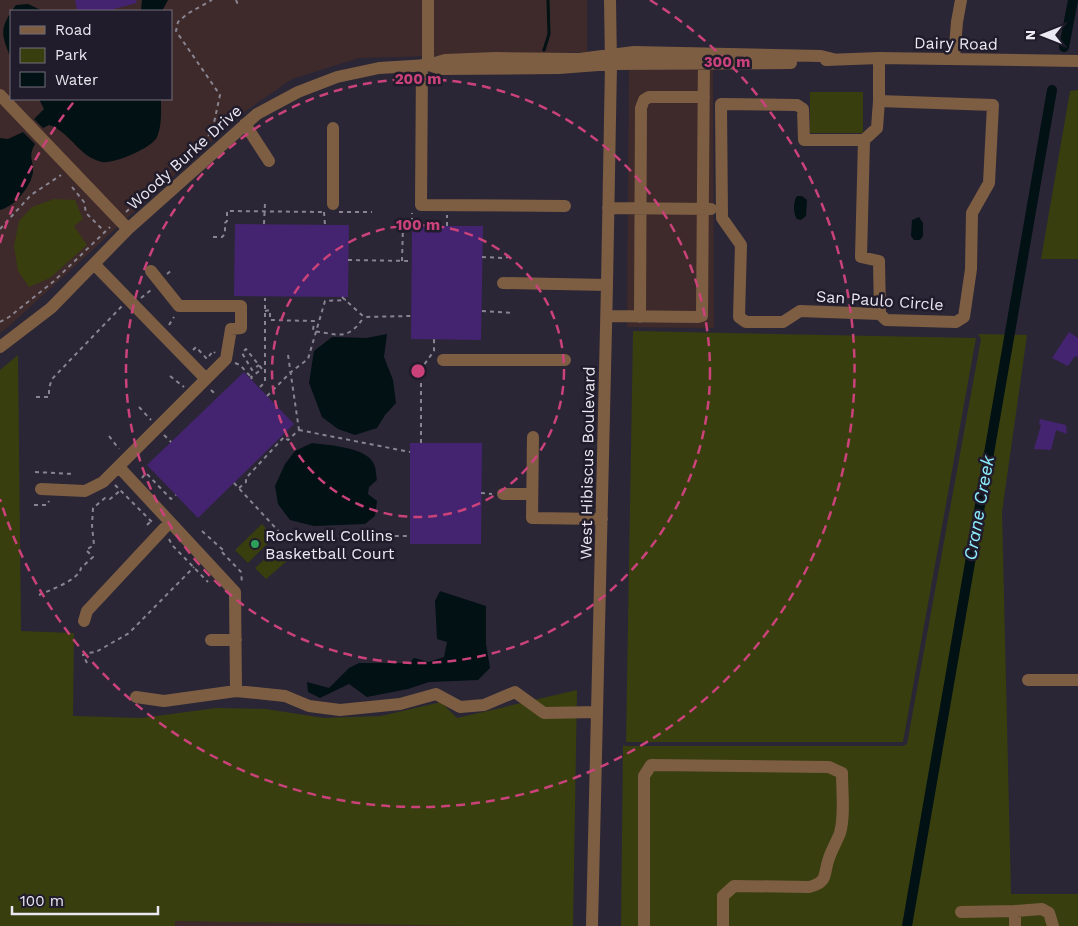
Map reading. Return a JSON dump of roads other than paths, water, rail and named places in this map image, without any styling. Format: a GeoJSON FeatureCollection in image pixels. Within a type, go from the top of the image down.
{"type":"FeatureCollection","features":[{"type":"Feature","properties":{"kind":"street"},"geometry":{"type":"LineString","coordinates":[[428,0],[421,205],[565,206]]}},
{"type":"Feature","properties":{"kind":"street","name":"West Hibiscus Boulevard"},"geometry":{"type":"LineString","coordinates":[[592,926],[608,285],[610,0]]}},
{"type":"Feature","properties":{"kind":"street"},"geometry":{"type":"LineString","coordinates":[[954,59],[961,0]]}},
{"type":"Feature","properties":{"kind":"street"},"geometry":{"type":"LineString","coordinates":[[607,316],[702,316],[704,58]]}},
{"type":"Feature","properties":{"kind":"street","name":"Dairy Road"},"geometry":{"type":"LineString","coordinates":[[611,59],[704,58],[816,62],[833,59],[878,58],[1078,61]]}},
{"type":"Feature","properties":{"kind":"street"},"geometry":{"type":"LineString","coordinates":[[878,58],[879,101],[877,128],[864,140],[861,257],[879,261],[880,314]]}},
{"type":"Feature","properties":{"kind":"street","name":"Woody Burke Drive"},"geometry":{"type":"LineString","coordinates":[[0,347],[51,308],[128,229],[245,124],[257,114],[298,92],[337,77],[379,68],[425,65],[441,69],[559,68],[611,59]]}},
{"type":"Feature","properties":{"kind":"street"},"geometry":{"type":"LineString","coordinates":[[0,96],[128,229]]}},
{"type":"Feature","properties":{"kind":"street"},"geometry":{"type":"LineString","coordinates":[[640,316],[642,103],[649,98],[704,97]]}},
{"type":"Feature","properties":{"kind":"street","name":"San Paulo Circle"},"geometry":{"type":"LineString","coordinates":[[864,140],[804,140],[803,109],[797,105],[721,104],[722,218],[741,246],[739,316],[746,322],[783,322],[800,311],[880,314],[886,320],[956,322],[964,317],[971,269],[972,213],[989,183],[993,105],[879,101]]}},
{"type":"Feature","properties":{"kind":"street"},"geometry":{"type":"LineString","coordinates":[[245,124],[269,161]]}},
{"type":"Feature","properties":{"kind":"street"},"geometry":{"type":"LineString","coordinates":[[330,209],[333,128]]}},
{"type":"Feature","properties":{"kind":"street"},"geometry":{"type":"LineString","coordinates":[[608,208],[722,209]]}},
{"type":"Feature","properties":{"kind":"street"},"geometry":{"type":"LineString","coordinates":[[94,264],[207,383]]}},
{"type":"Feature","properties":{"kind":"street"},"geometry":{"type":"LineString","coordinates":[[41,489],[85,491],[103,482],[192,393],[207,383],[226,359],[231,329],[242,328],[241,306],[179,306],[151,271]]}},
{"type":"Feature","properties":{"kind":"street"},"geometry":{"type":"LineString","coordinates":[[504,283],[608,285]]}},
{"type":"Feature","properties":{"kind":"street"},"geometry":{"type":"LineString","coordinates":[[443,360],[565,360]]}},
{"type":"Feature","properties":{"kind":"street"},"geometry":{"type":"LineString","coordinates":[[534,437],[532,518],[602,518]]}},
{"type":"Feature","properties":{"kind":"street"},"geometry":{"type":"LineString","coordinates":[[119,467],[235,592],[236,692]]}},
{"type":"Feature","properties":{"kind":"street"},"geometry":{"type":"LineString","coordinates":[[503,494],[532,494]]}},
{"type":"Feature","properties":{"kind":"street"},"geometry":{"type":"LineString","coordinates":[[84,621],[87,611],[170,522]]}},
{"type":"Feature","properties":{"kind":"street"},"geometry":{"type":"LineString","coordinates":[[211,640],[236,640]]}},
{"type":"Feature","properties":{"kind":"street"},"geometry":{"type":"LineString","coordinates":[[1028,680],[1078,680]]}},
{"type":"Feature","properties":{"kind":"street"},"geometry":{"type":"LineString","coordinates":[[136,697],[164,701],[236,692],[285,696],[310,706],[340,710],[400,704],[436,694],[460,708],[484,705],[515,692],[544,713],[597,712]]}},
{"type":"Feature","properties":{"kind":"street"},"geometry":{"type":"LineString","coordinates":[[644,926],[644,776],[651,765],[829,767],[842,773],[842,822],[840,833],[830,855],[824,879],[820,883],[809,887],[734,886],[724,896],[723,926]]}},
{"type":"Feature","properties":{"kind":"street"},"geometry":{"type":"LineString","coordinates":[[961,912],[1042,910],[1050,914],[1052,926]]}},
{"type":"Feature","properties":{"kind":"street"},"geometry":{"type":"LineString","coordinates":[[1014,911],[1015,926]]}},
{"type":"Feature","properties":{"kind":"water"},"geometry":{"type":"Polygon","coordinates":[[[142,0],[168,0],[163,10],[141,10],[142,0]]]}},
{"type":"Feature","properties":{"kind":"water"},"geometry":{"type":"Polygon","coordinates":[[[28,4],[41,10],[13,10],[16,5],[28,4]]]}},
{"type":"Feature","properties":{"kind":"water"},"geometry":{"type":"Polygon","coordinates":[[[10,14],[10,55],[3,30],[10,14]]]}},
{"type":"Feature","properties":{"kind":"water"},"geometry":{"type":"Polygon","coordinates":[[[40,100],[161,100],[160,128],[157,137],[148,146],[115,160],[102,162],[88,156],[55,127],[49,125],[43,128],[34,119],[44,109],[40,100]]]}},
{"type":"Feature","properties":{"kind":"water"},"geometry":{"type":"Polygon","coordinates":[[[23,132],[35,144],[31,155],[32,177],[21,195],[11,205],[0,210],[0,138],[8,139],[23,132]]]}},
{"type":"Feature","properties":{"kind":"water"},"geometry":{"type":"Polygon","coordinates":[[[797,196],[802,196],[807,200],[806,216],[801,220],[797,219],[794,211],[797,196]]]}},
{"type":"Feature","properties":{"kind":"water"},"geometry":{"type":"Polygon","coordinates":[[[919,217],[923,223],[923,236],[920,240],[914,240],[911,236],[912,220],[919,217]]]}},
{"type":"Feature","properties":{"kind":"water"},"geometry":{"type":"Polygon","coordinates":[[[387,334],[384,357],[393,380],[396,403],[377,428],[355,435],[338,429],[322,417],[309,383],[314,351],[332,337],[366,338],[387,334]]]}},
{"type":"Feature","properties":{"kind":"water"},"geometry":{"type":"Polygon","coordinates":[[[312,443],[355,450],[370,458],[374,464],[377,480],[369,487],[368,494],[377,501],[375,516],[365,524],[314,526],[290,520],[278,504],[275,486],[285,464],[295,451],[312,443]]]}},
{"type":"Feature","properties":{"kind":"water"},"geometry":{"type":"Polygon","coordinates":[[[440,591],[486,606],[486,644],[490,668],[478,680],[429,682],[408,689],[367,697],[349,684],[320,698],[308,692],[307,682],[329,688],[349,668],[359,663],[409,663],[414,658],[429,662],[444,657],[447,642],[437,639],[435,601],[440,591]]]}},
{"type":"Feature","properties":{"kind":"waterway"},"geometry":{"type":"LineString","coordinates":[[544,50],[549,34],[548,0]]}},
{"type":"Feature","properties":{"kind":"waterway","name":"Crane Creek"},"geometry":{"type":"LineString","coordinates":[[1064,47],[1073,0]]}},
{"type":"Feature","properties":{"kind":"waterway","name":"Crane Creek"},"geometry":{"type":"LineString","coordinates":[[907,926],[1052,90]]}},
{"type":"Feature","properties":{"kind":"place","name":"Rockwell Collins Basketball Court"},"geometry":{"type":"Point","coordinates":[255,544]}}]}
